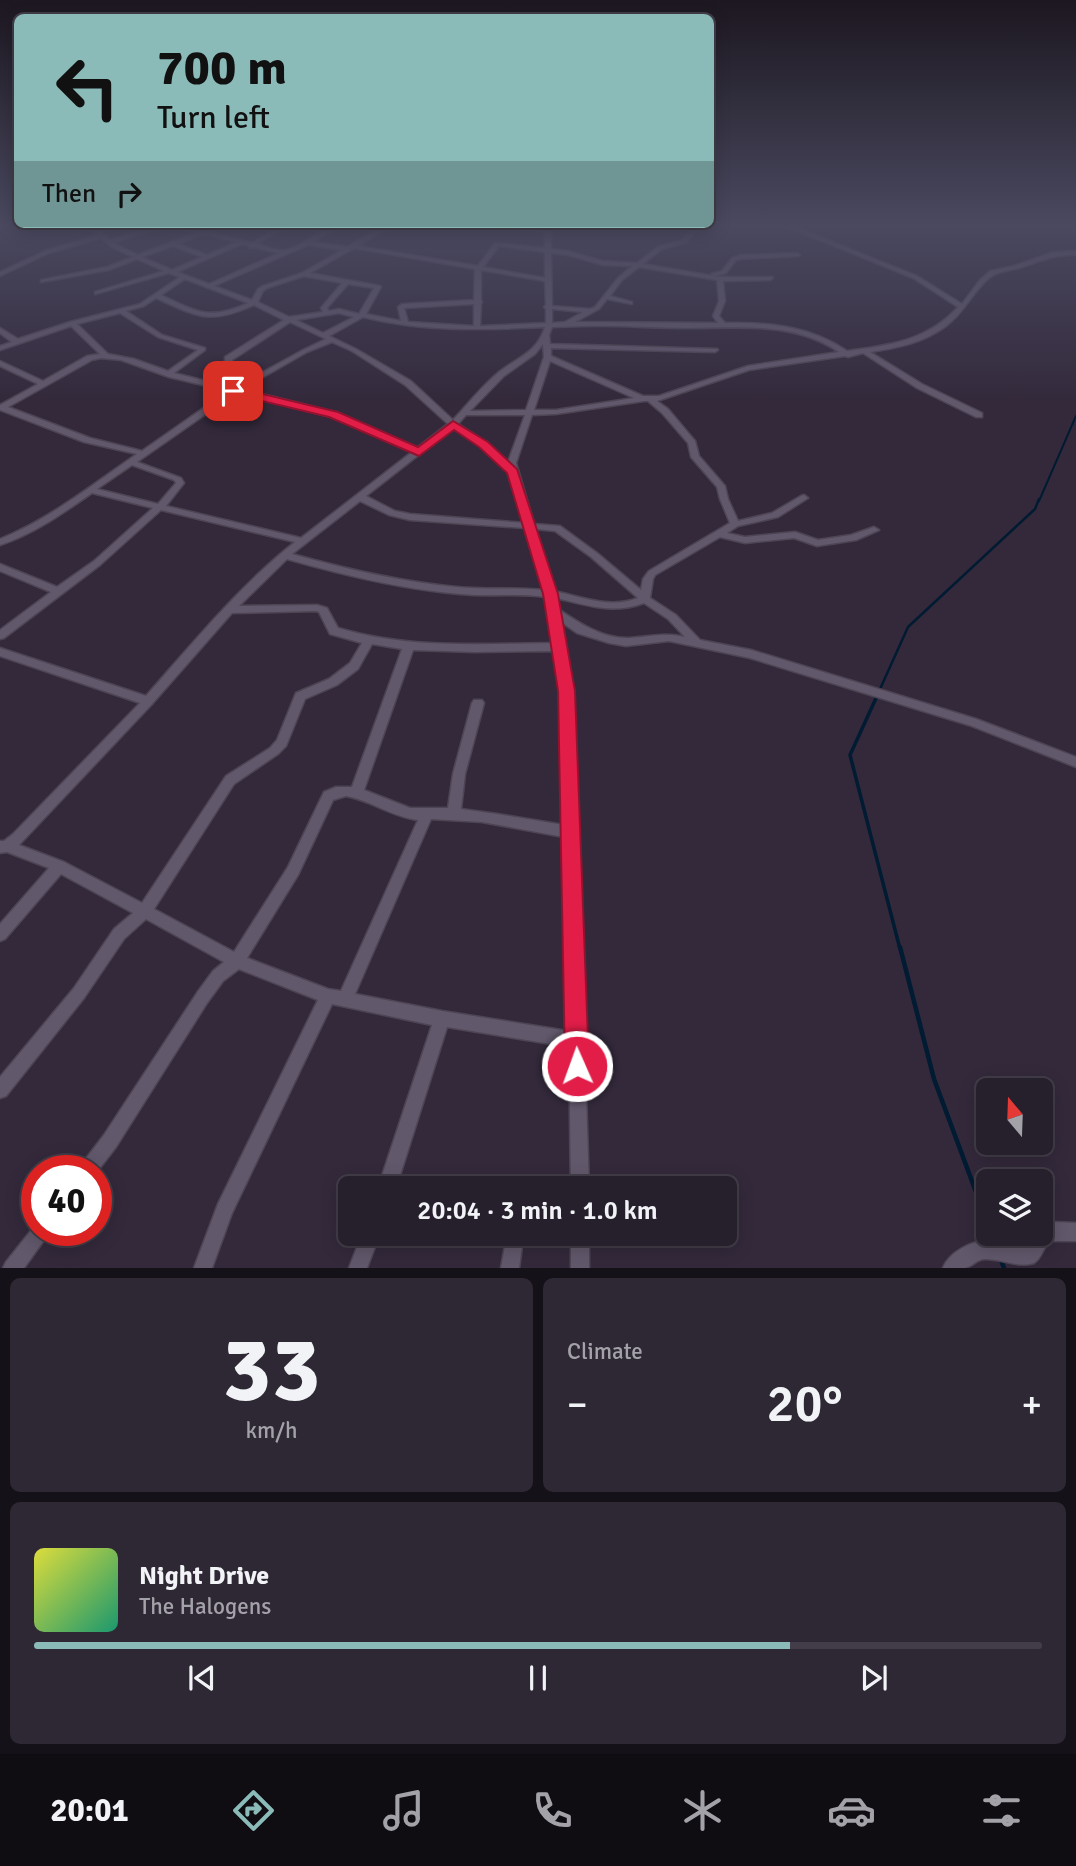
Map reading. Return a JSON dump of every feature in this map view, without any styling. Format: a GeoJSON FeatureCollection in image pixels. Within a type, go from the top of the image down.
{"type":"FeatureCollection","features":[{"type":"Feature","properties":{"kind":"street"},"geometry":{"type":"LineString","coordinates":[[97,293],[132,283]]}},
{"type":"Feature","properties":{"kind":"street"},"geometry":{"type":"LineString","coordinates":[[0,348],[72,323],[142,305],[175,283]]}},
{"type":"Feature","properties":{"kind":"street"},"geometry":{"type":"LineString","coordinates":[[206,283],[329,337],[408,383],[453,424],[483,444],[513,471]]}},
{"type":"Feature","properties":{"kind":"street"},"geometry":{"type":"LineString","coordinates":[[211,285],[215,283]]}},
{"type":"Feature","properties":{"kind":"street"},"geometry":{"type":"LineString","coordinates":[[157,296],[214,318],[254,303],[260,290],[276,283]]}},
{"type":"Feature","properties":{"kind":"street"},"geometry":{"type":"LineString","coordinates":[[327,313],[324,308],[345,283]]}},
{"type":"Feature","properties":{"kind":"street"},"geometry":{"type":"LineString","coordinates":[[0,541],[25,532],[233,391],[329,337],[361,315],[378,287],[358,283]]}},
{"type":"Feature","properties":{"kind":"street"},"geometry":{"type":"LineString","coordinates":[[477,327],[478,283]]}},
{"type":"Feature","properties":{"kind":"street"},"geometry":{"type":"LineString","coordinates":[[548,283],[547,341],[512,463],[550,594],[567,691],[580,1176]]}},
{"type":"Feature","properties":{"kind":"street"},"geometry":{"type":"LineString","coordinates":[[4,846],[18,838],[148,701],[229,610],[285,555],[453,424],[492,382],[568,324],[597,308],[617,283]]}},
{"type":"Feature","properties":{"kind":"street"},"geometry":{"type":"LineString","coordinates":[[720,283],[722,301],[716,316],[723,325]]}},
{"type":"Feature","properties":{"kind":"street"},"geometry":{"type":"LineString","coordinates":[[925,283],[962,307]]}},
{"type":"Feature","properties":{"kind":"street"},"geometry":{"type":"LineString","coordinates":[[466,413],[583,409],[660,398],[748,368],[897,346],[934,333],[962,307],[981,283]]}},
{"type":"Feature","properties":{"kind":"street"},"geometry":{"type":"LineString","coordinates":[[605,297],[631,303]]}},
{"type":"Feature","properties":{"kind":"street"},"geometry":{"type":"LineString","coordinates":[[405,324],[401,307],[404,305],[479,302]]}},
{"type":"Feature","properties":{"kind":"street"},"geometry":{"type":"LineString","coordinates":[[547,307],[589,311]]}},
{"type":"Feature","properties":{"kind":"street"},"geometry":{"type":"LineString","coordinates":[[122,311],[160,336],[203,349],[169,374]]}},
{"type":"Feature","properties":{"kind":"street"},"geometry":{"type":"LineString","coordinates":[[229,364],[228,359],[290,319],[339,311],[405,324],[477,327],[547,341],[715,350]]}},
{"type":"Feature","properties":{"kind":"street"},"geometry":{"type":"LineString","coordinates":[[72,323],[104,354]]}},
{"type":"Feature","properties":{"kind":"street"},"geometry":{"type":"LineString","coordinates":[[568,324],[784,328],[831,341],[848,355]]}},
{"type":"Feature","properties":{"kind":"street"},"geometry":{"type":"LineString","coordinates":[[0,330],[17,342]]}},
{"type":"Feature","properties":{"kind":"street"},"geometry":{"type":"LineString","coordinates":[[547,341],[665,411],[692,443],[695,457],[716,478],[736,524]]}},
{"type":"Feature","properties":{"kind":"street"},"geometry":{"type":"LineString","coordinates":[[864,351],[885,367],[979,415]]}},
{"type":"Feature","properties":{"kind":"street"},"geometry":{"type":"LineString","coordinates":[[1,408],[42,383],[90,358],[104,354],[120,356],[169,374],[333,415],[366,426],[419,452]]}},
{"type":"Feature","properties":{"kind":"street"},"geometry":{"type":"LineString","coordinates":[[0,363],[42,383]]}},
{"type":"Feature","properties":{"kind":"street"},"geometry":{"type":"LineString","coordinates":[[1,408],[88,440],[142,453]]}},
{"type":"Feature","properties":{"kind":"street"},"geometry":{"type":"LineString","coordinates":[[0,635],[97,563],[167,500],[180,481],[130,462]]}},
{"type":"Feature","properties":{"kind":"street"},"geometry":{"type":"LineString","coordinates":[[90,490],[302,541]]}},
{"type":"Feature","properties":{"kind":"street"},"geometry":{"type":"LineString","coordinates":[[360,497],[392,513],[410,517],[557,528],[594,555],[645,599],[672,617],[696,642]]}},
{"type":"Feature","properties":{"kind":"street"},"geometry":{"type":"LineString","coordinates":[[645,599],[648,579],[652,573],[736,524],[775,515],[804,498]]}},
{"type":"Feature","properties":{"kind":"street"},"geometry":{"type":"LineString","coordinates":[[721,534],[745,540],[795,535],[817,543],[853,538],[874,530]]}},
{"type":"Feature","properties":{"kind":"street"},"geometry":{"type":"LineString","coordinates":[[285,555],[392,583],[462,592],[550,594],[591,606],[616,607],[645,599]]}},
{"type":"Feature","properties":{"kind":"street"},"geometry":{"type":"LineString","coordinates":[[0,567],[57,591]]}},
{"type":"Feature","properties":{"kind":"street"},"geometry":{"type":"LineString","coordinates":[[229,610],[317,608],[323,610],[334,631],[369,640],[409,645],[559,647]]}},
{"type":"Feature","properties":{"kind":"street"},"geometry":{"type":"LineString","coordinates":[[553,611],[581,630],[609,639],[626,642],[668,637],[696,642],[751,654],[870,688],[976,723],[1076,762]]}},
{"type":"Feature","properties":{"kind":"street"},"geometry":{"type":"LineString","coordinates":[[0,1090],[79,993],[119,933],[145,911],[230,780],[282,743],[300,696],[333,682],[354,666],[369,640]]}},
{"type":"Feature","properties":{"kind":"street"},"geometry":{"type":"LineString","coordinates":[[356,794],[409,645]]}},
{"type":"Feature","properties":{"kind":"street"},"geometry":{"type":"LineString","coordinates":[[0,652],[148,701]]}},
{"type":"Feature","properties":{"kind":"street"},"geometry":{"type":"LineString","coordinates":[[454,814],[459,774],[478,703]]}},
{"type":"Feature","properties":{"kind":"street"},"geometry":{"type":"LineString","coordinates":[[99,1155],[210,987],[218,976],[237,961],[293,871],[328,796],[341,790],[415,815],[454,814],[570,832]]}},
{"type":"Feature","properties":{"kind":"street"},"geometry":{"type":"LineString","coordinates":[[346,998],[427,814]]}},
{"type":"Feature","properties":{"kind":"street"},"geometry":{"type":"LineString","coordinates":[[4,846],[59,866],[237,961],[328,996],[442,1020],[576,1040]]}},
{"type":"Feature","properties":{"kind":"street"},"geometry":{"type":"LineString","coordinates":[[0,934],[59,866]]}},
{"type":"Feature","properties":{"kind":"street"},"geometry":{"type":"LineString","coordinates":[[202,1268],[224,1210],[328,996]]}},
{"type":"Feature","properties":{"kind":"street"},"geometry":{"type":"LineString","coordinates":[[391,1176],[442,1020]]}},
{"type":"Feature","properties":{"kind":"street"},"geometry":{"type":"LineString","coordinates":[[952,1268],[972,1253],[985,1250],[1021,1258],[1032,1253],[1038,1238],[1046,1233],[1055,1230],[1076,1232]]}},
{"type":"Feature","properties":{"kind":"street"},"geometry":{"type":"LineString","coordinates":[[12,1268],[29,1246]]}},
{"type":"Feature","properties":{"kind":"street"},"geometry":{"type":"LineString","coordinates":[[358,1268],[366,1246]]}},
{"type":"Feature","properties":{"kind":"street"},"geometry":{"type":"LineString","coordinates":[[510,1268],[513,1246]]}},
{"type":"Feature","properties":{"kind":"street"},"geometry":{"type":"LineString","coordinates":[[580,1246],[580,1268]]}},
{"type":"Feature","properties":{"kind":"waterway"},"geometry":{"type":"LineString","coordinates":[[1039,501],[1076,416]]}},
{"type":"Feature","properties":{"kind":"waterway"},"geometry":{"type":"LineString","coordinates":[[876,698],[908,627],[1035,509],[1039,499]]}},
{"type":"Feature","properties":{"kind":"waterway"},"geometry":{"type":"LineString","coordinates":[[877,696],[850,755],[900,949]]}},
{"type":"Feature","properties":{"kind":"waterway"},"geometry":{"type":"LineString","coordinates":[[900,947],[934,1079],[976,1192]]}},
{"type":"Feature","properties":{"kind":"waterway"},"geometry":{"type":"LineString","coordinates":[[1001,1260],[1004,1268]]}},
{"type":"Feature","properties":{"kind":"route"},"geometry":{"type":"LineString","coordinates":[[233,391],[333,415],[366,426],[419,452],[453,424],[483,444],[513,471],[550,594],[567,691],[577,1066]]}}]}
